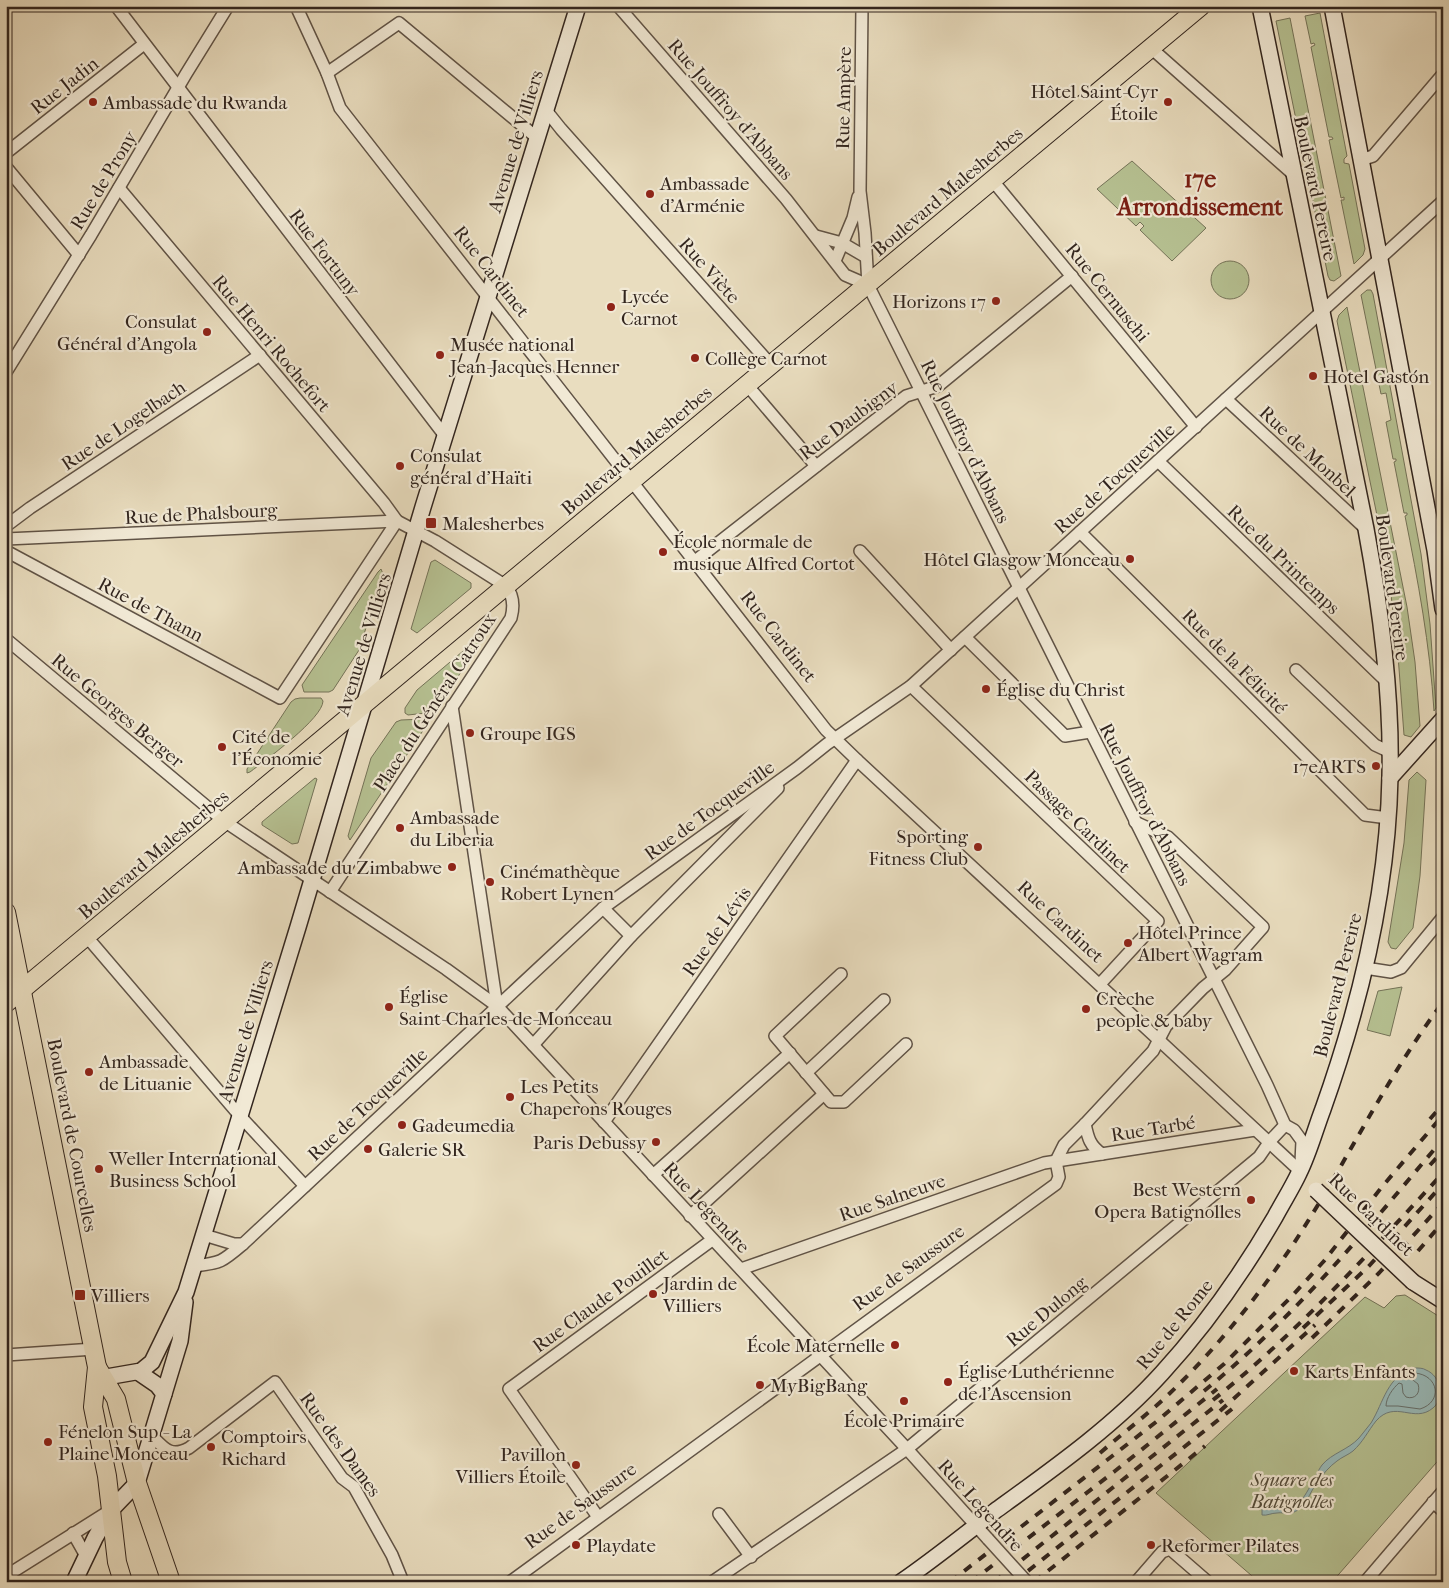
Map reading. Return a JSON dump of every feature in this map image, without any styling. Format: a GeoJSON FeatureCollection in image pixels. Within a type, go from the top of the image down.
{"type":"FeatureCollection","features":[{"type":"Feature","properties":{"kind":"main road","name":"Avenue de Villiers"},"geometry":{"type":"LineString","coordinates":[[138,1372],[146,1368],[156,1357],[168,1327],[186,1292],[366,704],[536,137],[578,6]]}},
{"type":"Feature","properties":{"kind":"main road","name":"Boulevard Malesherbes"},"geometry":{"type":"LineString","coordinates":[[6,1003],[633,482],[1201,6]]}},
{"type":"Feature","properties":{"kind":"main road","name":"Boulevard Pereire"},"geometry":{"type":"LineString","coordinates":[[1260,6],[1366,529],[1379,606],[1387,682],[1390,752],[1388,818],[1382,874],[1365,968],[1334,1078],[1300,1171]]}},
{"type":"Feature","properties":{"kind":"main road"},"geometry":{"type":"LineString","coordinates":[[1332,6],[1435,550],[1443,609]]}},
{"type":"Feature","properties":{"kind":"main road"},"geometry":{"type":"LineString","coordinates":[[1390,778],[1442,720]]}},
{"type":"Feature","properties":{"kind":"main road","name":"Boulevard de Courcelles"},"geometry":{"type":"LineString","coordinates":[[6,912],[99,1375],[93,1407],[107,1476],[116,1562],[123,1582]]}},
{"type":"Feature","properties":{"kind":"main road","name":"Rue Cardinet"},"geometry":{"type":"LineString","coordinates":[[1300,1171],[1316,1190],[1412,1282],[1443,1300]]}},
{"type":"Feature","properties":{"kind":"main road","name":"Rue de Rome"},"geometry":{"type":"LineString","coordinates":[[901,1582],[1043,1476],[1100,1431],[1143,1393],[1211,1314],[1240,1273],[1300,1171]]}},
{"type":"Feature","properties":{"kind":"main road","name":"Avenue de Villiers"},"geometry":{"type":"LineString","coordinates":[[136,1483],[180,1341],[186,1292]]}},
{"type":"Feature","properties":{"kind":"main road"},"geometry":{"type":"LineString","coordinates":[[99,1375],[138,1372],[157,1386],[164,1394]]}},
{"type":"Feature","properties":{"kind":"main road","name":"Boulevard de Courcelles"},"geometry":{"type":"LineString","coordinates":[[99,1375],[116,1399],[136,1483],[171,1582]]}},
{"type":"Feature","properties":{"kind":"main road"},"geometry":{"type":"LineString","coordinates":[[74,1582],[111,1510],[136,1483]]}},
{"type":"Feature","properties":{"kind":"street","name":"Rue Fortuny"},"geometry":{"type":"LineString","coordinates":[[116,6],[446,436]]}},
{"type":"Feature","properties":{"kind":"street","name":"Rue de Prony"},"geometry":{"type":"LineString","coordinates":[[6,372],[79,255],[228,6]]}},
{"type":"Feature","properties":{"kind":"street","name":"Rue Cardinet"},"geometry":{"type":"LineString","coordinates":[[296,6],[327,74],[340,108],[826,730],[1255,1130],[1270,1141]]}},
{"type":"Feature","properties":{"kind":"street","name":"Rue Jouffroy d'Abbans"},"geometry":{"type":"LineString","coordinates":[[618,6],[786,199],[845,274],[868,285]]}},
{"type":"Feature","properties":{"kind":"street","name":"Rue Ampère"},"geometry":{"type":"LineString","coordinates":[[862,6],[860,191],[866,257]]}},
{"type":"Feature","properties":{"kind":"street"},"geometry":{"type":"LineString","coordinates":[[327,74],[399,22],[536,137]]}},
{"type":"Feature","properties":{"kind":"street","name":"Rue Jadin"},"geometry":{"type":"LineString","coordinates":[[6,153],[144,44]]}},
{"type":"Feature","properties":{"kind":"street"},"geometry":{"type":"LineString","coordinates":[[1151,48],[1293,174]]}},
{"type":"Feature","properties":{"kind":"street"},"geometry":{"type":"LineString","coordinates":[[1361,160],[1373,156],[1443,74]]}},
{"type":"Feature","properties":{"kind":"street","name":"Rue Viète"},"geometry":{"type":"LineString","coordinates":[[545,109],[771,365]]}},
{"type":"Feature","properties":{"kind":"street"},"geometry":{"type":"LineString","coordinates":[[6,167],[79,255]]}},
{"type":"Feature","properties":{"kind":"street","name":"Rue Cernuschi"},"geometry":{"type":"LineString","coordinates":[[992,181],[1196,426]]}},
{"type":"Feature","properties":{"kind":"street","name":"Rue Henri Rochefort"},"geometry":{"type":"LineString","coordinates":[[119,188],[397,521]]}},
{"type":"Feature","properties":{"kind":"street","name":"Rue Ampère"},"geometry":{"type":"LineString","coordinates":[[835,261],[853,218],[860,191]]}},
{"type":"Feature","properties":{"kind":"street","name":"Rue de Tocqueville"},"geometry":{"type":"LineString","coordinates":[[194,1266],[218,1263],[243,1244],[603,908],[797,768],[835,738],[911,686],[1443,201]]}},
{"type":"Feature","properties":{"kind":"street"},"geometry":{"type":"LineString","coordinates":[[816,236],[842,243],[866,257]]}},
{"type":"Feature","properties":{"kind":"street","name":"Rue Jouffroy d'Abbans"},"geometry":{"type":"LineString","coordinates":[[866,257],[868,285],[1285,1125],[1294,1130],[1302,1141],[1300,1171]]}},
{"type":"Feature","properties":{"kind":"street","name":"Rue Daubigny"},"geometry":{"type":"LineString","coordinates":[[695,560],[906,396],[938,386],[1072,276]]}},
{"type":"Feature","properties":{"kind":"street","name":"Rue de Logelbach"},"geometry":{"type":"LineString","coordinates":[[6,526],[30,508],[260,355]]}},
{"type":"Feature","properties":{"kind":"street"},"geometry":{"type":"LineString","coordinates":[[747,385],[816,466]]}},
{"type":"Feature","properties":{"kind":"street","name":"Rue de Monbel"},"geometry":{"type":"LineString","coordinates":[[1226,399],[1366,529]]}},
{"type":"Feature","properties":{"kind":"street","name":"Rue du Printemps"},"geometry":{"type":"LineString","coordinates":[[1158,461],[1387,682]]}},
{"type":"Feature","properties":{"kind":"street"},"geometry":{"type":"LineString","coordinates":[[397,521],[417,531],[506,586]]}},
{"type":"Feature","properties":{"kind":"street","name":"Rue de Phalsbourg"},"geometry":{"type":"LineString","coordinates":[[6,540],[397,521]]}},
{"type":"Feature","properties":{"kind":"street","name":"Rue de Thann"},"geometry":{"type":"LineString","coordinates":[[6,551],[280,698],[397,521]]}},
{"type":"Feature","properties":{"kind":"street","name":"Rue de la Félicité"},"geometry":{"type":"LineString","coordinates":[[1080,532],[1365,815],[1388,818]]}},
{"type":"Feature","properties":{"kind":"street"},"geometry":{"type":"LineString","coordinates":[[860,551],[951,650]]}},
{"type":"Feature","properties":{"kind":"street","name":"Place du Général Catroux"},"geometry":{"type":"LineString","coordinates":[[330,892],[511,618],[513,603],[511,594],[506,586]]}},
{"type":"Feature","properties":{"kind":"street"},"geometry":{"type":"LineString","coordinates":[[965,637],[1065,736],[1090,732]]}},
{"type":"Feature","properties":{"kind":"street","name":"Rue Georges Berger"},"geometry":{"type":"LineString","coordinates":[[6,639],[224,821]]}},
{"type":"Feature","properties":{"kind":"street"},"geometry":{"type":"LineString","coordinates":[[1296,670],[1374,746],[1390,752]]}},
{"type":"Feature","properties":{"kind":"street","name":"Passage Cardinet"},"geometry":{"type":"LineString","coordinates":[[911,686],[1158,921],[1100,984]]}},
{"type":"Feature","properties":{"kind":"street"},"geometry":{"type":"LineString","coordinates":[[452,706],[497,1006]]}},
{"type":"Feature","properties":{"kind":"street","name":"Rue de Lévis"},"geometry":{"type":"LineString","coordinates":[[604,1122],[857,760]]}},
{"type":"Feature","properties":{"kind":"street","name":"Rue de Tocqueville"},"geometry":{"type":"LineString","coordinates":[[533,1045],[631,936],[738,830],[797,768]]}},
{"type":"Feature","properties":{"kind":"street"},"geometry":{"type":"LineString","coordinates":[[224,821],[330,892]]}},
{"type":"Feature","properties":{"kind":"street","name":"Rue de Saussure"},"geometry":{"type":"LineString","coordinates":[[510,1582],[1056,1184],[1059,1177],[1056,1161],[1064,1145],[1152,1051],[1166,1026],[1203,988],[1226,970],[1263,927],[1168,837],[1135,822]]}},
{"type":"Feature","properties":{"kind":"street","name":"Rue Legendre"},"geometry":{"type":"LineString","coordinates":[[330,892],[453,974],[497,1006],[907,1449],[1027,1582]]}},
{"type":"Feature","properties":{"kind":"street"},"geometry":{"type":"LineString","coordinates":[[603,908],[631,936]]}},
{"type":"Feature","properties":{"kind":"street"},"geometry":{"type":"LineString","coordinates":[[1365,968],[1391,972],[1401,968],[1443,917]]}},
{"type":"Feature","properties":{"kind":"street"},"geometry":{"type":"LineString","coordinates":[[87,937],[240,1116],[305,1186]]}},
{"type":"Feature","properties":{"kind":"street"},"geometry":{"type":"LineString","coordinates":[[841,974],[775,1036],[831,1102],[844,1102],[906,1044]]}},
{"type":"Feature","properties":{"kind":"street"},"geometry":{"type":"LineString","coordinates":[[806,1073],[884,1000]]}},
{"type":"Feature","properties":{"kind":"street"},"geometry":{"type":"LineString","coordinates":[[653,1175],[790,1053]]}},
{"type":"Feature","properties":{"kind":"street"},"geometry":{"type":"LineString","coordinates":[[690,1216],[824,1094]]}},
{"type":"Feature","properties":{"kind":"street"},"geometry":{"type":"LineString","coordinates":[[1085,1124],[1089,1141],[1102,1154]]}},
{"type":"Feature","properties":{"kind":"street"},"geometry":{"type":"LineString","coordinates":[[1285,1125],[1270,1141],[1300,1171]]}},
{"type":"Feature","properties":{"kind":"street","name":"Rue Tarbé"},"geometry":{"type":"LineString","coordinates":[[1056,1161],[1255,1130]]}},
{"type":"Feature","properties":{"kind":"street","name":"Rue Dulong"},"geometry":{"type":"LineString","coordinates":[[715,1581],[907,1449],[1259,1157],[1270,1141]]}},
{"type":"Feature","properties":{"kind":"street","name":"Rue Salneuve"},"geometry":{"type":"LineString","coordinates":[[741,1269],[1034,1166],[1056,1161]]}},
{"type":"Feature","properties":{"kind":"street"},"geometry":{"type":"LineString","coordinates":[[204,1235],[234,1244],[243,1244]]}},
{"type":"Feature","properties":{"kind":"street","name":"Rue Claude Pouillet"},"geometry":{"type":"LineString","coordinates":[[598,1517],[509,1389],[712,1240]]}},
{"type":"Feature","properties":{"kind":"street"},"geometry":{"type":"LineString","coordinates":[[6,1355],[94,1349]]}},
{"type":"Feature","properties":{"kind":"street","name":"Rue des Dames"},"geometry":{"type":"LineString","coordinates":[[151,1435],[167,1450],[173,1453],[181,1452],[189,1448],[275,1382],[342,1478],[354,1488],[392,1555],[404,1582]]}},
{"type":"Feature","properties":{"kind":"street"},"geometry":{"type":"LineString","coordinates":[[1365,1582],[1443,1491]]}},
{"type":"Feature","properties":{"kind":"street"},"geometry":{"type":"LineString","coordinates":[[1434,1502],[1443,1511]]}},
{"type":"Feature","properties":{"kind":"street"},"geometry":{"type":"LineString","coordinates":[[6,1576],[111,1510]]}},
{"type":"Feature","properties":{"kind":"street"},"geometry":{"type":"LineString","coordinates":[[719,1514],[751,1557]]}},
{"type":"Feature","properties":{"kind":"street"},"geometry":{"type":"LineString","coordinates":[[73,1533],[86,1556]]}},
{"type":"Feature","properties":{"kind":"street"},"geometry":{"type":"LineString","coordinates":[[1136,1582],[1162,1552],[1170,1549],[1208,1582]]}},
{"type":"Feature","properties":{"kind":"green space"},"geometry":{"type":"Polygon","coordinates":[[[1320,13],[1347,156],[1344,159],[1344,163],[1349,164],[1365,249],[1363,255],[1354,264],[1341,200],[1344,200],[1344,197],[1341,198],[1329,140],[1333,139],[1329,137],[1311,47],[1315,45],[1314,43],[1311,44],[1305,16],[1320,13]]]}},
{"type":"Feature","properties":{"kind":"green space"},"geometry":{"type":"Polygon","coordinates":[[[1290,18],[1341,276],[1334,281],[1330,280],[1328,276],[1307,172],[1311,169],[1310,165],[1305,164],[1276,21],[1290,18]]]}},
{"type":"Feature","properties":{"kind":"green space"},"geometry":{"type":"Polygon","coordinates":[[[1132,161],[1206,228],[1172,261],[1140,230],[1144,226],[1140,222],[1136,226],[1097,189],[1132,161]]]}},
{"type":"Feature","properties":{"kind":"green space"},"geometry":{"type":"Polygon","coordinates":[[[1230,261],[1244,266],[1249,280],[1244,294],[1230,299],[1216,294],[1211,280],[1216,266],[1230,261]]]}},
{"type":"Feature","properties":{"kind":"green space"},"geometry":{"type":"Polygon","coordinates":[[[1367,290],[1371,290],[1373,294],[1421,554],[1430,624],[1436,708],[1434,711],[1419,589],[1405,516],[1407,513],[1404,513],[1394,462],[1396,459],[1393,459],[1386,422],[1391,420],[1386,393],[1381,394],[1361,295],[1367,290]]]}},
{"type":"Feature","properties":{"kind":"green space"},"geometry":{"type":"Polygon","coordinates":[[[1347,307],[1407,607],[1415,662],[1420,726],[1411,737],[1404,735],[1397,642],[1387,564],[1337,321],[1339,315],[1347,307]]]}},
{"type":"Feature","properties":{"kind":"green space"},"geometry":{"type":"Polygon","coordinates":[[[435,560],[471,583],[471,588],[417,633],[411,629],[431,562],[435,560]]]}},
{"type":"Feature","properties":{"kind":"green space"},"geometry":{"type":"Polygon","coordinates":[[[381,569],[383,574],[359,650],[333,690],[329,692],[304,692],[302,685],[381,569]]]}},
{"type":"Feature","properties":{"kind":"green space"},"geometry":{"type":"Polygon","coordinates":[[[482,635],[483,638],[435,712],[408,715],[405,713],[405,708],[417,690],[482,635]]]}},
{"type":"Feature","properties":{"kind":"green space"},"geometry":{"type":"Polygon","coordinates":[[[300,698],[321,698],[323,701],[321,708],[304,728],[247,773],[247,769],[291,702],[300,698]]]}},
{"type":"Feature","properties":{"kind":"green space"},"geometry":{"type":"Polygon","coordinates":[[[424,719],[427,723],[426,726],[350,840],[348,836],[371,758],[396,722],[424,719]]]}},
{"type":"Feature","properties":{"kind":"green space"},"geometry":{"type":"Polygon","coordinates":[[[1417,772],[1426,780],[1420,876],[1413,928],[1396,949],[1391,948],[1388,942],[1404,843],[1409,780],[1417,772]]]}},
{"type":"Feature","properties":{"kind":"green space"},"geometry":{"type":"Polygon","coordinates":[[[315,778],[317,779],[298,843],[292,844],[262,825],[262,822],[315,778]]]}},
{"type":"Feature","properties":{"kind":"green space"},"geometry":{"type":"Polygon","coordinates":[[[1402,987],[1390,1036],[1367,1030],[1378,991],[1402,987]]]}},
{"type":"Feature","properties":{"kind":"green space","name":"Square des Batignolles"},"geometry":{"type":"Polygon","coordinates":[[[1405,1295],[1443,1319],[1443,1332],[1438,1341],[1443,1344],[1443,1455],[1332,1582],[1259,1582],[1156,1493],[1365,1297],[1384,1308],[1396,1296],[1405,1295]]]}},
{"type":"Feature","properties":{"kind":"water"},"geometry":{"type":"Polygon","coordinates":[[[1415,1368],[1424,1369],[1431,1373],[1438,1382],[1440,1388],[1439,1399],[1433,1408],[1419,1414],[1397,1411],[1383,1415],[1376,1421],[1357,1448],[1334,1463],[1324,1473],[1305,1503],[1298,1510],[1292,1513],[1262,1515],[1262,1509],[1258,1504],[1269,1500],[1272,1506],[1279,1508],[1284,1509],[1296,1506],[1308,1490],[1322,1465],[1330,1457],[1355,1442],[1371,1423],[1392,1383],[1398,1377],[1415,1368]]]}},
{"type":"Feature","properties":{"kind":"waterway"},"geometry":{"type":"LineString","coordinates":[[1258,1498],[1261,1502]]}},
{"type":"Feature","properties":{"kind":"railway"},"geometry":{"type":"LineString","coordinates":[[1100,1453],[1186,1377],[1219,1342],[1264,1285],[1311,1216],[1402,1061],[1443,1002]]}},
{"type":"Feature","properties":{"kind":"railway"},"geometry":{"type":"LineString","coordinates":[[1430,1119],[1443,1104]]}},
{"type":"Feature","properties":{"kind":"railway"},"geometry":{"type":"LineString","coordinates":[[950,1582],[1156,1422],[1224,1364],[1324,1261],[1381,1188],[1443,1115]]}},
{"type":"Feature","properties":{"kind":"railway"},"geometry":{"type":"LineString","coordinates":[[1204,1391],[1269,1333],[1330,1271],[1443,1139]]}},
{"type":"Feature","properties":{"kind":"railway"},"geometry":{"type":"LineString","coordinates":[[1430,1165],[1443,1151]]}},
{"type":"Feature","properties":{"kind":"railway"},"geometry":{"type":"LineString","coordinates":[[1213,1400],[1303,1320],[1443,1173]]}},
{"type":"Feature","properties":{"kind":"railway"},"geometry":{"type":"LineString","coordinates":[[1303,1328],[1369,1266],[1443,1184]]}},
{"type":"Feature","properties":{"kind":"railway"},"geometry":{"type":"LineString","coordinates":[[1312,1338],[1379,1273],[1443,1203]]}},
{"type":"Feature","properties":{"kind":"railway"},"geometry":{"type":"LineString","coordinates":[[1418,1251],[1443,1222]]}},
{"type":"Feature","properties":{"kind":"railway"},"geometry":{"type":"LineString","coordinates":[[1220,1411],[1315,1325]]}},
{"type":"Feature","properties":{"kind":"railway"},"geometry":{"type":"LineString","coordinates":[[971,1582],[1115,1471],[1217,1389]]}},
{"type":"Feature","properties":{"kind":"railway"},"geometry":{"type":"LineString","coordinates":[[994,1582],[1223,1400]]}},
{"type":"Feature","properties":{"kind":"railway"},"geometry":{"type":"LineString","coordinates":[[1014,1582],[1232,1409]]}},
{"type":"Feature","properties":{"kind":"railway"},"geometry":{"type":"LineString","coordinates":[[1034,1582],[1205,1446]]}},
{"type":"Feature","properties":{"kind":"place","name":"Ambassade du Rwanda"},"geometry":{"type":"Point","coordinates":[93,102]}},
{"type":"Feature","properties":{"kind":"place","name":"Hôtel Saint-Cyr Étoile"},"geometry":{"type":"Point","coordinates":[1168,102]}},
{"type":"Feature","properties":{"kind":"place","name":"Ambassade d'Arménie"},"geometry":{"type":"Point","coordinates":[650,194]}},
{"type":"Feature","properties":{"kind":"place","name":"Horizons 17"},"geometry":{"type":"Point","coordinates":[996,301]}},
{"type":"Feature","properties":{"kind":"place","name":"Lycée Carnot"},"geometry":{"type":"Point","coordinates":[611,307]}},
{"type":"Feature","properties":{"kind":"place","name":"Consulat Général d'Angola"},"geometry":{"type":"Point","coordinates":[207,332]}},
{"type":"Feature","properties":{"kind":"place","name":"Musée national Jean-Jacques Henner"},"geometry":{"type":"Point","coordinates":[440,355]}},
{"type":"Feature","properties":{"kind":"place","name":"Collège Carnot"},"geometry":{"type":"Point","coordinates":[695,358]}},
{"type":"Feature","properties":{"kind":"place","name":"Hotel Gastón"},"geometry":{"type":"Point","coordinates":[1313,376]}},
{"type":"Feature","properties":{"kind":"place","name":"Consulat général d'Haïti"},"geometry":{"type":"Point","coordinates":[400,466]}},
{"type":"Feature","properties":{"kind":"place","name":"Malesherbes"},"geometry":{"type":"Point","coordinates":[431,523]}},
{"type":"Feature","properties":{"kind":"place","name":"École normale de musique Alfred Cortot"},"geometry":{"type":"Point","coordinates":[663,552]}},
{"type":"Feature","properties":{"kind":"place","name":"Hôtel Glasgow Monceau"},"geometry":{"type":"Point","coordinates":[1130,559]}},
{"type":"Feature","properties":{"kind":"place","name":"Église du Christ"},"geometry":{"type":"Point","coordinates":[986,689]}},
{"type":"Feature","properties":{"kind":"place","name":"Groupe IGS"},"geometry":{"type":"Point","coordinates":[470,733]}},
{"type":"Feature","properties":{"kind":"place","name":"Cité de l'Économie"},"geometry":{"type":"Point","coordinates":[222,747]}},
{"type":"Feature","properties":{"kind":"place","name":"17eARTS"},"geometry":{"type":"Point","coordinates":[1376,766]}},
{"type":"Feature","properties":{"kind":"place","name":"Ambassade du Liberia"},"geometry":{"type":"Point","coordinates":[400,828]}},
{"type":"Feature","properties":{"kind":"place","name":"Sporting Fitness Club"},"geometry":{"type":"Point","coordinates":[978,847]}},
{"type":"Feature","properties":{"kind":"place","name":"Ambassade du Zimbabwe"},"geometry":{"type":"Point","coordinates":[452,867]}},
{"type":"Feature","properties":{"kind":"place","name":"Cinémathèque Robert Lynen"},"geometry":{"type":"Point","coordinates":[490,882]}},
{"type":"Feature","properties":{"kind":"place","name":"Hôtel Prince Albert Wagram"},"geometry":{"type":"Point","coordinates":[1128,943]}},
{"type":"Feature","properties":{"kind":"place","name":"Église Saint-Charles-de-Monceau"},"geometry":{"type":"Point","coordinates":[389,1007]}},
{"type":"Feature","properties":{"kind":"place","name":"Crèche people & baby"},"geometry":{"type":"Point","coordinates":[1086,1009]}},
{"type":"Feature","properties":{"kind":"place","name":"Ambassade de Lituanie"},"geometry":{"type":"Point","coordinates":[89,1072]}},
{"type":"Feature","properties":{"kind":"place","name":"Les Petits Chaperons Rouges"},"geometry":{"type":"Point","coordinates":[510,1097]}},
{"type":"Feature","properties":{"kind":"place","name":"Gadeumedia"},"geometry":{"type":"Point","coordinates":[402,1125]}},
{"type":"Feature","properties":{"kind":"place","name":"Paris Debussy"},"geometry":{"type":"Point","coordinates":[656,1142]}},
{"type":"Feature","properties":{"kind":"place","name":"Galerie SR"},"geometry":{"type":"Point","coordinates":[368,1149]}},
{"type":"Feature","properties":{"kind":"place","name":"Weller International Business School"},"geometry":{"type":"Point","coordinates":[99,1169]}},
{"type":"Feature","properties":{"kind":"place","name":"Best Western Opera Batignolles"},"geometry":{"type":"Point","coordinates":[1251,1200]}},
{"type":"Feature","properties":{"kind":"place","name":"Jardin de Villiers"},"geometry":{"type":"Point","coordinates":[653,1294]}},
{"type":"Feature","properties":{"kind":"place","name":"Villiers"},"geometry":{"type":"Point","coordinates":[80,1295]}},
{"type":"Feature","properties":{"kind":"place","name":"École Maternelle"},"geometry":{"type":"Point","coordinates":[895,1345]}},
{"type":"Feature","properties":{"kind":"place","name":"Karts Enfants"},"geometry":{"type":"Point","coordinates":[1294,1371]}},
{"type":"Feature","properties":{"kind":"place","name":"Église Luthérienne de l'Ascension"},"geometry":{"type":"Point","coordinates":[948,1382]}},
{"type":"Feature","properties":{"kind":"place","name":"MyBigBang"},"geometry":{"type":"Point","coordinates":[760,1385]}},
{"type":"Feature","properties":{"kind":"place","name":"École Primaire"},"geometry":{"type":"Point","coordinates":[904,1401]}},
{"type":"Feature","properties":{"kind":"place","name":"Fénelon Sup - La Plaine Monceau"},"geometry":{"type":"Point","coordinates":[48,1442]}},
{"type":"Feature","properties":{"kind":"place","name":"Comptoirs Richard"},"geometry":{"type":"Point","coordinates":[211,1447]}},
{"type":"Feature","properties":{"kind":"place","name":"Pavillon Villiers Étoile"},"geometry":{"type":"Point","coordinates":[576,1465]}},
{"type":"Feature","properties":{"kind":"place","name":"Playdate"},"geometry":{"type":"Point","coordinates":[576,1545]}},
{"type":"Feature","properties":{"kind":"place","name":"Reformer Pilates"},"geometry":{"type":"Point","coordinates":[1151,1545]}},
{"type":"Feature","properties":{"kind":"district","name":"17e Arrondissement"},"geometry":{"type":"Point","coordinates":[1200,193]}}]}
